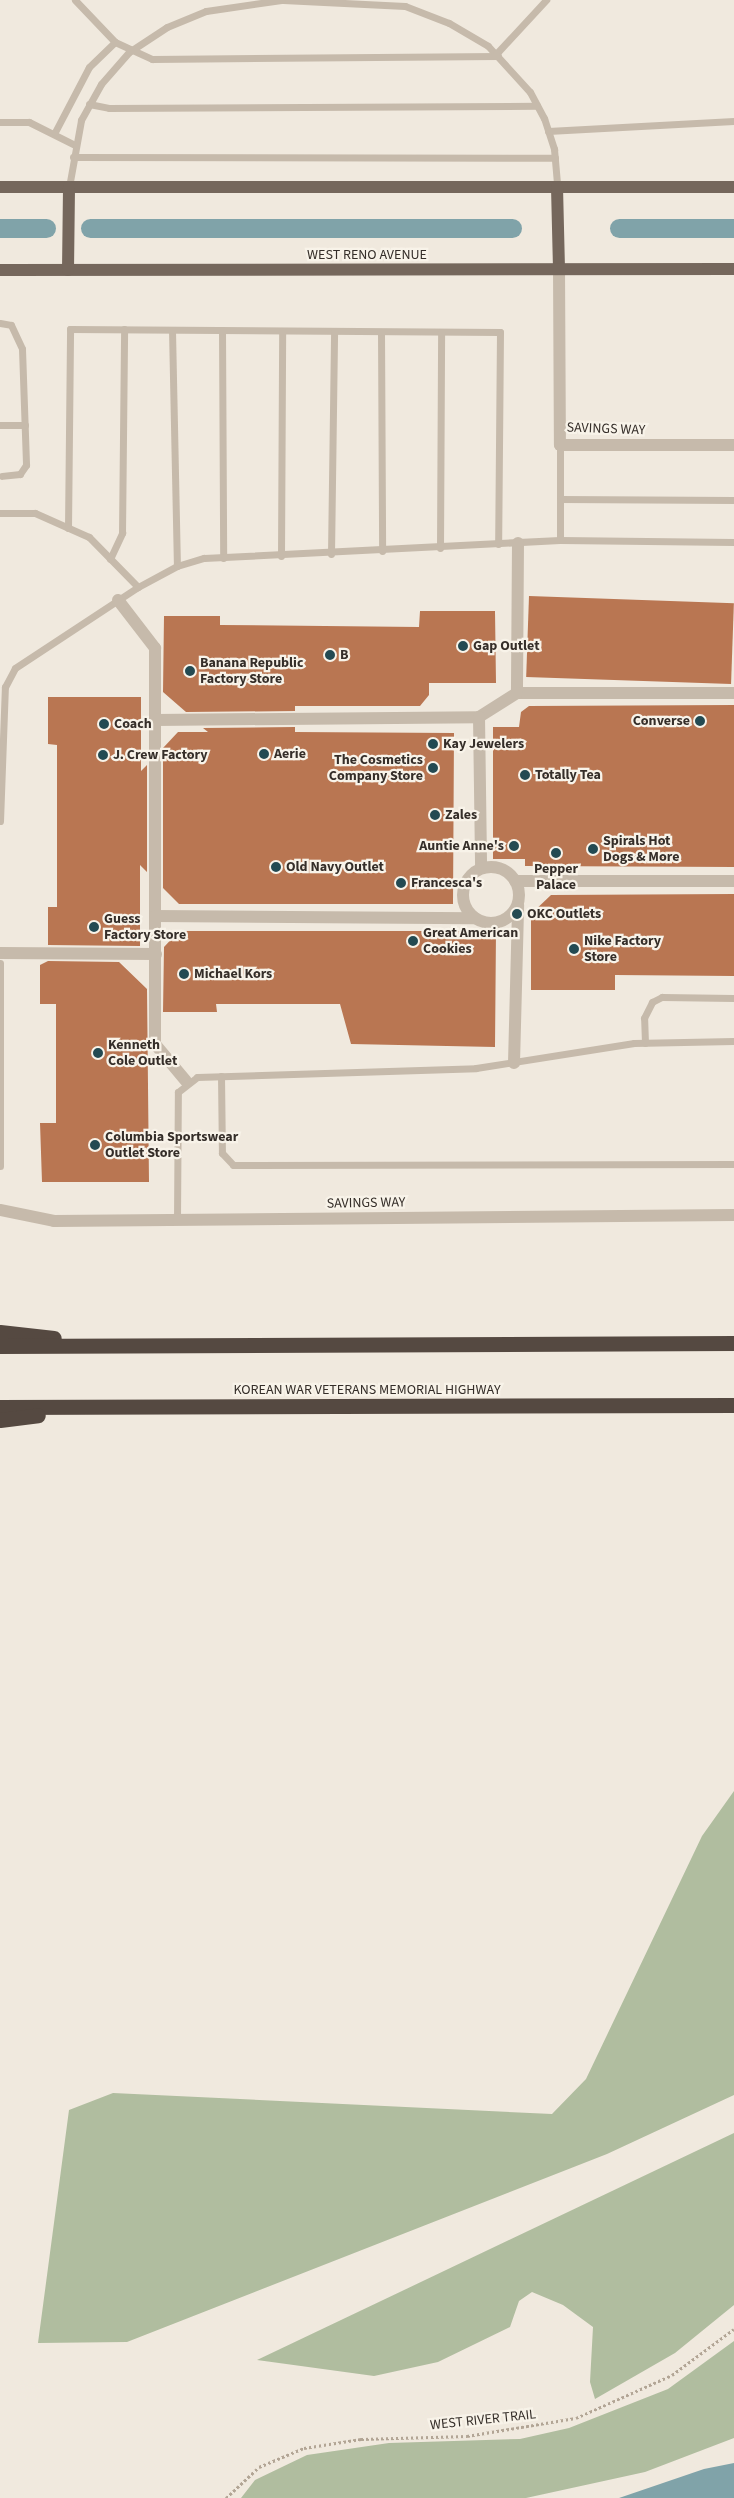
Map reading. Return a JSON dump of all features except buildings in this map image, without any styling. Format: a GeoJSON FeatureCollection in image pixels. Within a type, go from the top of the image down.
{"type":"FeatureCollection","features":[{"type":"Feature","properties":{"kind":"highway"},"geometry":{"type":"LineString","coordinates":[[0,1332],[120,1346]]}},
{"type":"Feature","properties":{"kind":"highway"},"geometry":{"type":"LineString","coordinates":[[0,1346],[734,1342]]}},
{"type":"Feature","properties":{"kind":"highway","name":"KOREAN WAR VETERANS MEMORIAL HIGHWAY"},"geometry":{"type":"LineString","coordinates":[[0,1407],[734,1405]]}},
{"type":"Feature","properties":{"kind":"highway"},"geometry":{"type":"LineString","coordinates":[[0,1420],[101,1407]]}},
{"type":"Feature","properties":{"kind":"main road"},"geometry":{"type":"LineString","coordinates":[[0,187],[734,187]]}},
{"type":"Feature","properties":{"kind":"main road"},"geometry":{"type":"LineString","coordinates":[[68,270],[69,187]]}},
{"type":"Feature","properties":{"kind":"main road"},"geometry":{"type":"LineString","coordinates":[[557,187],[559,269]]}},
{"type":"Feature","properties":{"kind":"main road","name":"WEST RENO AVENUE"},"geometry":{"type":"LineString","coordinates":[[0,270],[734,269]]}},
{"type":"Feature","properties":{"kind":"street","name":"SAVINGS WAY"},"geometry":{"type":"LineString","coordinates":[[559,269],[560,445],[734,446]]}},
{"type":"Feature","properties":{"kind":"street"},"geometry":{"type":"LineString","coordinates":[[516,693],[518,543]]}},
{"type":"Feature","properties":{"kind":"street"},"geometry":{"type":"LineString","coordinates":[[118,600],[155,648],[155,1044],[186,1082]]}},
{"type":"Feature","properties":{"kind":"street"},"geometry":{"type":"LineString","coordinates":[[155,720],[479,716],[516,693],[734,693]]}},
{"type":"Feature","properties":{"kind":"street"},"geometry":{"type":"LineString","coordinates":[[475,918],[465,906],[463,888],[481,868],[479,716]]}},
{"type":"Feature","properties":{"kind":"street"},"geometry":{"type":"LineString","coordinates":[[481,868],[499,868],[515,881],[734,880]]}},
{"type":"Feature","properties":{"kind":"street"},"geometry":{"type":"LineString","coordinates":[[514,1064],[518,905],[515,881]]}},
{"type":"Feature","properties":{"kind":"street"},"geometry":{"type":"LineString","coordinates":[[155,916],[475,918],[496,922],[518,905]]}},
{"type":"Feature","properties":{"kind":"street"},"geometry":{"type":"LineString","coordinates":[[0,953],[156,954]]}},
{"type":"Feature","properties":{"kind":"street","name":"SAVINGS WAY"},"geometry":{"type":"LineString","coordinates":[[0,1210],[54,1221],[734,1215]]}},
{"type":"Feature","properties":{"kind":"lane"},"geometry":{"type":"LineString","coordinates":[[76,0],[115,42],[129,52],[152,59],[497,55],[546,0]]}},
{"type":"Feature","properties":{"kind":"lane"},"geometry":{"type":"LineString","coordinates":[[69,187],[74,145],[90,104],[129,52],[167,27],[206,11],[282,0],[405,6],[449,23],[497,55],[537,106],[548,130],[555,158],[557,187]]}},
{"type":"Feature","properties":{"kind":"lane"},"geometry":{"type":"LineString","coordinates":[[55,132],[89,68],[115,42]]}},
{"type":"Feature","properties":{"kind":"lane"},"geometry":{"type":"LineString","coordinates":[[90,104],[108,108],[537,106]]}},
{"type":"Feature","properties":{"kind":"lane"},"geometry":{"type":"LineString","coordinates":[[548,130],[734,121]]}},
{"type":"Feature","properties":{"kind":"lane"},"geometry":{"type":"LineString","coordinates":[[0,122],[29,122],[55,132],[74,145]]}},
{"type":"Feature","properties":{"kind":"lane"},"geometry":{"type":"LineString","coordinates":[[73,156],[555,158]]}},
{"type":"Feature","properties":{"kind":"lane"},"geometry":{"type":"LineString","coordinates":[[0,323],[11,325],[20,343],[25,425],[24,471],[2,476]]}},
{"type":"Feature","properties":{"kind":"lane"},"geometry":{"type":"LineString","coordinates":[[68,528],[70,329],[500,332],[498,544]]}},
{"type":"Feature","properties":{"kind":"lane"},"geometry":{"type":"LineString","coordinates":[[110,558],[122,533],[124,329]]}},
{"type":"Feature","properties":{"kind":"lane"},"geometry":{"type":"LineString","coordinates":[[172,330],[176,566]]}},
{"type":"Feature","properties":{"kind":"lane"},"geometry":{"type":"LineString","coordinates":[[222,330],[223,558]]}},
{"type":"Feature","properties":{"kind":"lane"},"geometry":{"type":"LineString","coordinates":[[281,556],[282,331]]}},
{"type":"Feature","properties":{"kind":"lane"},"geometry":{"type":"LineString","coordinates":[[331,554],[334,331]]}},
{"type":"Feature","properties":{"kind":"lane"},"geometry":{"type":"LineString","coordinates":[[381,332],[382,552]]}},
{"type":"Feature","properties":{"kind":"lane"},"geometry":{"type":"LineString","coordinates":[[440,548],[441,332]]}},
{"type":"Feature","properties":{"kind":"lane"},"geometry":{"type":"LineString","coordinates":[[0,425],[25,425]]}},
{"type":"Feature","properties":{"kind":"lane"},"geometry":{"type":"LineString","coordinates":[[560,445],[560,540]]}},
{"type":"Feature","properties":{"kind":"lane"},"geometry":{"type":"LineString","coordinates":[[560,499],[734,500]]}},
{"type":"Feature","properties":{"kind":"lane"},"geometry":{"type":"LineString","coordinates":[[0,513],[35,514],[90,537],[138,587]]}},
{"type":"Feature","properties":{"kind":"lane"},"geometry":{"type":"LineString","coordinates":[[0,821],[3,706],[8,681],[15,668],[138,587],[176,566],[223,558],[382,552],[560,540],[734,542]]}},
{"type":"Feature","properties":{"kind":"lane"},"geometry":{"type":"LineString","coordinates":[[0,963],[0,1166]]}},
{"type":"Feature","properties":{"kind":"lane"},"geometry":{"type":"LineString","coordinates":[[645,1042],[644,1018],[652,1002],[662,998],[734,998]]}},
{"type":"Feature","properties":{"kind":"lane"},"geometry":{"type":"LineString","coordinates":[[177,1220],[178,1092],[186,1082],[221,1076],[514,1064],[645,1042],[734,1041]]}},
{"type":"Feature","properties":{"kind":"lane"},"geometry":{"type":"LineString","coordinates":[[221,1076],[222,1153],[233,1166],[734,1164]]}},
{"type":"Feature","properties":{"kind":"path","name":"WEST RIVER TRAIL"},"geometry":{"type":"LineString","coordinates":[[226,2498],[259,2467],[304,2448],[361,2440],[476,2435],[576,2418],[672,2376],[734,2330]]}},
{"type":"Feature","properties":{"kind":"green space"},"geometry":{"type":"Polygon","coordinates":[[[734,1791],[734,2095],[607,2154],[127,2342],[38,2343],[69,2110],[113,2093],[552,2114],[586,2079],[702,1836],[734,1791]]]}},
{"type":"Feature","properties":{"kind":"green space"},"geometry":{"type":"Polygon","coordinates":[[[734,2133],[734,2305],[675,2353],[595,2399],[590,2382],[593,2327],[563,2305],[532,2292],[519,2301],[510,2327],[438,2362],[374,2376],[257,2360],[734,2133]]]}},
{"type":"Feature","properties":{"kind":"green space"},"geometry":{"type":"Polygon","coordinates":[[[734,2341],[734,2438],[645,2472],[526,2498],[241,2498],[255,2480],[307,2455],[389,2443],[520,2439],[569,2428],[668,2389],[734,2341]]]}},
{"type":"Feature","properties":{"kind":"water"},"geometry":{"type":"Polygon","coordinates":[[[734,2463],[734,2498],[619,2498],[704,2469],[734,2463]]]}},
{"type":"Feature","properties":{"kind":"waterway"},"geometry":{"type":"LineString","coordinates":[[0,228],[46,228]]}},
{"type":"Feature","properties":{"kind":"waterway"},"geometry":{"type":"LineString","coordinates":[[90,228],[512,228]]}},
{"type":"Feature","properties":{"kind":"waterway"},"geometry":{"type":"LineString","coordinates":[[619,228],[734,228]]}},
{"type":"Feature","properties":{"kind":"place","name":"Gap Outlet"},"geometry":{"type":"Point","coordinates":[463,646]}},
{"type":"Feature","properties":{"kind":"place","name":"B"},"geometry":{"type":"Point","coordinates":[330,655]}},
{"type":"Feature","properties":{"kind":"place","name":"Banana Republic Factory Store"},"geometry":{"type":"Point","coordinates":[190,671]}},
{"type":"Feature","properties":{"kind":"place","name":"Converse"},"geometry":{"type":"Point","coordinates":[700,721]}},
{"type":"Feature","properties":{"kind":"place","name":"Coach"},"geometry":{"type":"Point","coordinates":[104,724]}},
{"type":"Feature","properties":{"kind":"place","name":"Kay Jewelers"},"geometry":{"type":"Point","coordinates":[433,744]}},
{"type":"Feature","properties":{"kind":"place","name":"Aerie"},"geometry":{"type":"Point","coordinates":[264,754]}},
{"type":"Feature","properties":{"kind":"place","name":"J. Crew Factory"},"geometry":{"type":"Point","coordinates":[103,755]}},
{"type":"Feature","properties":{"kind":"place","name":"The Cosmetics Company Store"},"geometry":{"type":"Point","coordinates":[433,768]}},
{"type":"Feature","properties":{"kind":"place","name":"Totally Tea"},"geometry":{"type":"Point","coordinates":[525,775]}},
{"type":"Feature","properties":{"kind":"place","name":"Zales"},"geometry":{"type":"Point","coordinates":[435,815]}},
{"type":"Feature","properties":{"kind":"place","name":"Auntie Anne's"},"geometry":{"type":"Point","coordinates":[514,846]}},
{"type":"Feature","properties":{"kind":"place","name":"Spirals Hot Dogs & More"},"geometry":{"type":"Point","coordinates":[593,849]}},
{"type":"Feature","properties":{"kind":"place","name":"Pepper Palace"},"geometry":{"type":"Point","coordinates":[556,853]}},
{"type":"Feature","properties":{"kind":"place","name":"Old Navy Outlet"},"geometry":{"type":"Point","coordinates":[276,867]}},
{"type":"Feature","properties":{"kind":"place","name":"Francesca's"},"geometry":{"type":"Point","coordinates":[401,883]}},
{"type":"Feature","properties":{"kind":"place","name":"OKC Outlets"},"geometry":{"type":"Point","coordinates":[517,914]}},
{"type":"Feature","properties":{"kind":"place","name":"Guess Factory Store"},"geometry":{"type":"Point","coordinates":[94,927]}},
{"type":"Feature","properties":{"kind":"place","name":"Great American Cookies"},"geometry":{"type":"Point","coordinates":[413,941]}},
{"type":"Feature","properties":{"kind":"place","name":"Nike Factory Store"},"geometry":{"type":"Point","coordinates":[574,949]}},
{"type":"Feature","properties":{"kind":"place","name":"Michael Kors"},"geometry":{"type":"Point","coordinates":[184,974]}},
{"type":"Feature","properties":{"kind":"place","name":"Kenneth Cole Outlet"},"geometry":{"type":"Point","coordinates":[98,1053]}},
{"type":"Feature","properties":{"kind":"place","name":"Columbia Sportswear Outlet Store"},"geometry":{"type":"Point","coordinates":[95,1145]}}]}
